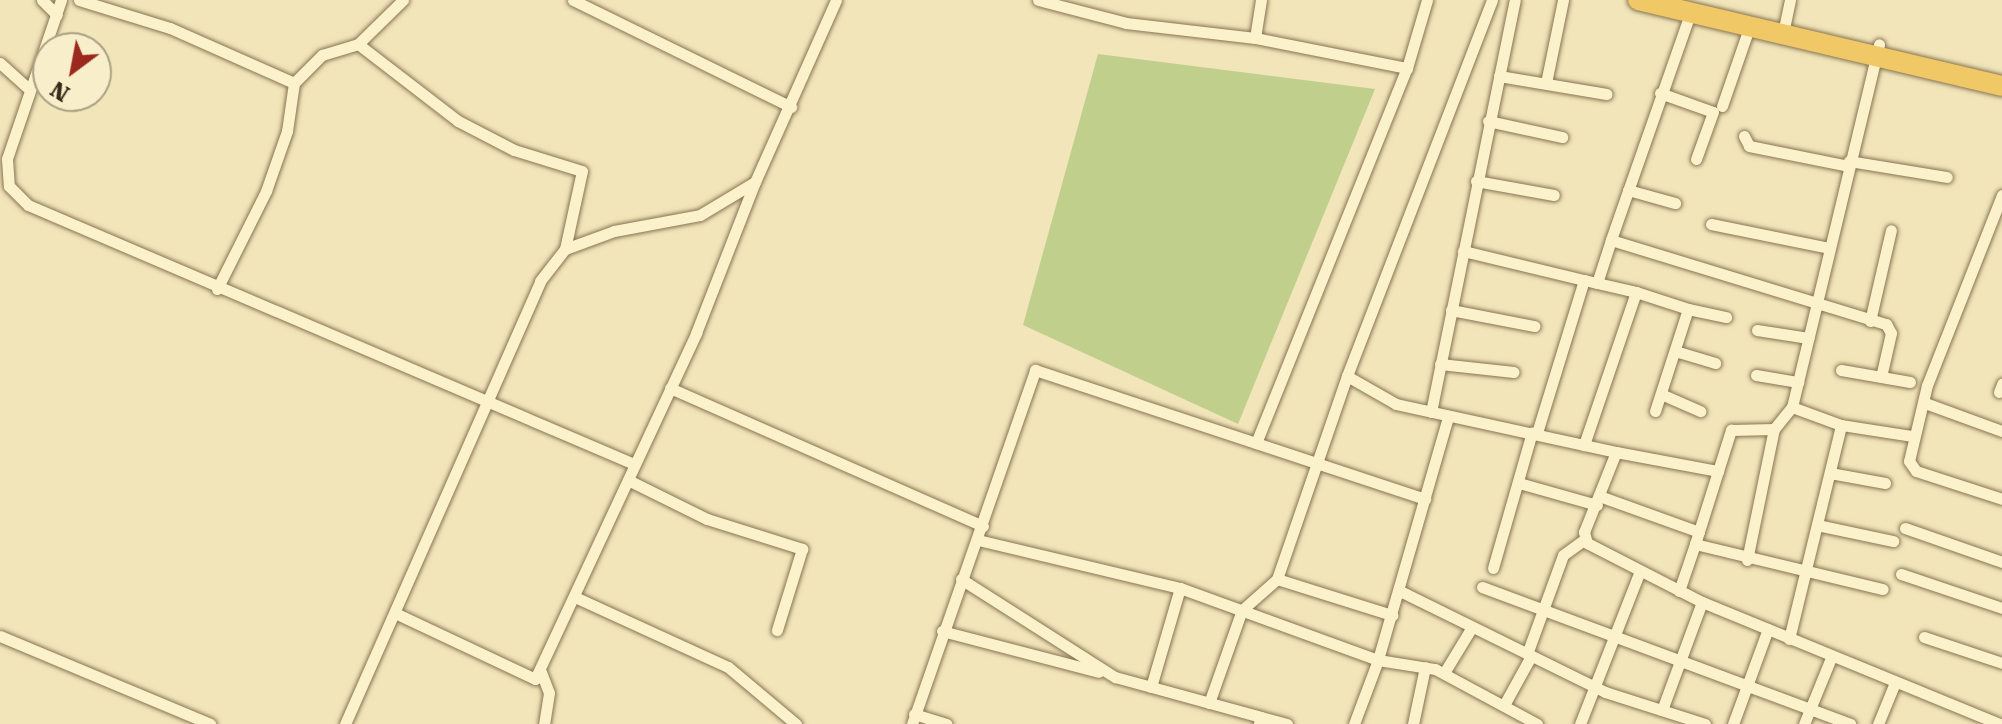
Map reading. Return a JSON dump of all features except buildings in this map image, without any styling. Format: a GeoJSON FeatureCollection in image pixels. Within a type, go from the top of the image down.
{"type":"FeatureCollection","features":[{"type":"Feature","properties":{"kind":"highway"},"geometry":{"type":"LineString","coordinates":[[1638,0],[1694,5],[2002,75]]}},
{"type":"Feature","properties":{"kind":"highway"},"geometry":{"type":"LineString","coordinates":[[1694,5],[1750,25],[1785,27]]}},
{"type":"Feature","properties":{"kind":"highway"},"geometry":{"type":"LineString","coordinates":[[1878,49],[2002,86]]}},
{"type":"Feature","properties":{"kind":"street"},"geometry":{"type":"LineString","coordinates":[[42,0],[57,15]]}},
{"type":"Feature","properties":{"kind":"street"},"geometry":{"type":"LineString","coordinates":[[61,0],[7,159],[5,184],[28,205],[217,289],[634,464]]}},
{"type":"Feature","properties":{"kind":"street"},"geometry":{"type":"LineString","coordinates":[[79,0],[170,28],[294,83]]}},
{"type":"Feature","properties":{"kind":"street"},"geometry":{"type":"LineString","coordinates":[[217,289],[266,191],[287,131],[294,83],[322,55],[358,44],[403,0]]}},
{"type":"Feature","properties":{"kind":"street"},"geometry":{"type":"LineString","coordinates":[[573,0],[791,107]]}},
{"type":"Feature","properties":{"kind":"street"},"geometry":{"type":"LineString","coordinates":[[395,613],[535,679],[541,672],[670,388],[755,182],[836,0]]}},
{"type":"Feature","properties":{"kind":"street"},"geometry":{"type":"LineString","coordinates":[[1038,0],[1126,23],[1255,38],[1407,68]]}},
{"type":"Feature","properties":{"kind":"street"},"geometry":{"type":"LineString","coordinates":[[1255,38],[1261,0]]}},
{"type":"Feature","properties":{"kind":"street"},"geometry":{"type":"LineString","coordinates":[[1256,443],[1407,68],[1427,0]]}},
{"type":"Feature","properties":{"kind":"street"},"geometry":{"type":"LineString","coordinates":[[1209,703],[1242,610],[1277,579],[1312,462],[1492,0]]}},
{"type":"Feature","properties":{"kind":"street"},"geometry":{"type":"LineString","coordinates":[[1431,412],[1515,0]]}},
{"type":"Feature","properties":{"kind":"street"},"geometry":{"type":"LineString","coordinates":[[1546,83],[1563,0]]}},
{"type":"Feature","properties":{"kind":"street"},"geometry":{"type":"LineString","coordinates":[[1785,27],[1790,0]]}},
{"type":"Feature","properties":{"kind":"street"},"geometry":{"type":"LineString","coordinates":[[1597,283],[1660,93],[1694,5]]}},
{"type":"Feature","properties":{"kind":"street"},"geometry":{"type":"LineString","coordinates":[[1722,106],[1750,25]]}},
{"type":"Feature","properties":{"kind":"street"},"geometry":{"type":"LineString","coordinates":[[345,724],[540,281],[565,249],[582,171],[514,150],[458,121],[358,44]]}},
{"type":"Feature","properties":{"kind":"street"},"geometry":{"type":"LineString","coordinates":[[1747,560],[1774,429],[1792,407],[1878,49]]}},
{"type":"Feature","properties":{"kind":"street"},"geometry":{"type":"LineString","coordinates":[[0,63],[30,90]]}},
{"type":"Feature","properties":{"kind":"street"},"geometry":{"type":"LineString","coordinates":[[1499,76],[1606,94]]}},
{"type":"Feature","properties":{"kind":"street"},"geometry":{"type":"LineString","coordinates":[[1660,93],[1713,112],[1696,159]]}},
{"type":"Feature","properties":{"kind":"street"},"geometry":{"type":"LineString","coordinates":[[1488,121],[1562,137]]}},
{"type":"Feature","properties":{"kind":"street"},"geometry":{"type":"LineString","coordinates":[[1744,136],[1749,146],[1947,177]]}},
{"type":"Feature","properties":{"kind":"street"},"geometry":{"type":"LineString","coordinates":[[1476,181],[1554,195]]}},
{"type":"Feature","properties":{"kind":"street"},"geometry":{"type":"LineString","coordinates":[[565,249],[614,231],[700,215],[755,182]]}},
{"type":"Feature","properties":{"kind":"street"},"geometry":{"type":"LineString","coordinates":[[1628,190],[1675,203]]}},
{"type":"Feature","properties":{"kind":"street"},"geometry":{"type":"LineString","coordinates":[[2002,195],[1912,436],[1916,471],[2002,499]]}},
{"type":"Feature","properties":{"kind":"street"},"geometry":{"type":"LineString","coordinates":[[1711,224],[1829,248]]}},
{"type":"Feature","properties":{"kind":"street"},"geometry":{"type":"LineString","coordinates":[[1870,321],[1891,230]]}},
{"type":"Feature","properties":{"kind":"street"},"geometry":{"type":"LineString","coordinates":[[1611,240],[1891,330],[1881,377]]}},
{"type":"Feature","properties":{"kind":"street"},"geometry":{"type":"LineString","coordinates":[[1463,251],[1726,317]]}},
{"type":"Feature","properties":{"kind":"street"},"geometry":{"type":"LineString","coordinates":[[1493,568],[1584,280]]}},
{"type":"Feature","properties":{"kind":"street"},"geometry":{"type":"LineString","coordinates":[[1584,445],[1636,292]]}},
{"type":"Feature","properties":{"kind":"street"},"geometry":{"type":"LineString","coordinates":[[1655,411],[1688,309]]}},
{"type":"Feature","properties":{"kind":"street"},"geometry":{"type":"LineString","coordinates":[[1451,310],[1534,326]]}},
{"type":"Feature","properties":{"kind":"street"},"geometry":{"type":"LineString","coordinates":[[1757,330],[1808,338]]}},
{"type":"Feature","properties":{"kind":"street"},"geometry":{"type":"LineString","coordinates":[[1675,351],[1715,363]]}},
{"type":"Feature","properties":{"kind":"street"},"geometry":{"type":"LineString","coordinates":[[1440,364],[1514,372]]}},
{"type":"Feature","properties":{"kind":"street"},"geometry":{"type":"LineString","coordinates":[[946,724],[913,719],[1035,370],[1425,499]]}},
{"type":"Feature","properties":{"kind":"street"},"geometry":{"type":"LineString","coordinates":[[1841,370],[1910,382]]}},
{"type":"Feature","properties":{"kind":"street"},"geometry":{"type":"LineString","coordinates":[[1756,375],[1798,382]]}},
{"type":"Feature","properties":{"kind":"street"},"geometry":{"type":"LineString","coordinates":[[1347,376],[1396,404],[1718,471]]}},
{"type":"Feature","properties":{"kind":"street"},"geometry":{"type":"LineString","coordinates":[[670,388],[983,526]]}},
{"type":"Feature","properties":{"kind":"street"},"geometry":{"type":"LineString","coordinates":[[1661,394],[1700,411]]}},
{"type":"Feature","properties":{"kind":"street"},"geometry":{"type":"LineString","coordinates":[[1925,403],[2002,431]]}},
{"type":"Feature","properties":{"kind":"street"},"geometry":{"type":"LineString","coordinates":[[1792,407],[1841,425],[1912,436]]}},
{"type":"Feature","properties":{"kind":"street"},"geometry":{"type":"LineString","coordinates":[[1354,724],[1400,591],[1448,417]]}},
{"type":"Feature","properties":{"kind":"street"},"geometry":{"type":"LineString","coordinates":[[1789,639],[1841,425]]}},
{"type":"Feature","properties":{"kind":"street"},"geometry":{"type":"LineString","coordinates":[[1679,591],[1731,430],[1774,429]]}},
{"type":"Feature","properties":{"kind":"street"},"geometry":{"type":"LineString","coordinates":[[1504,705],[1529,655],[1540,609],[1563,555],[1584,540],[1616,452]]}},
{"type":"Feature","properties":{"kind":"street"},"geometry":{"type":"LineString","coordinates":[[1830,473],[1885,483]]}},
{"type":"Feature","properties":{"kind":"street"},"geometry":{"type":"LineString","coordinates":[[628,480],[707,519],[802,549],[777,630]]}},
{"type":"Feature","properties":{"kind":"street"},"geometry":{"type":"LineString","coordinates":[[1519,483],[1600,501],[1699,532]]}},
{"type":"Feature","properties":{"kind":"street"},"geometry":{"type":"LineString","coordinates":[[1817,525],[1893,541]]}},
{"type":"Feature","properties":{"kind":"street"},"geometry":{"type":"LineString","coordinates":[[1905,528],[2002,562]]}},
{"type":"Feature","properties":{"kind":"street"},"geometry":{"type":"LineString","coordinates":[[978,540],[1180,588],[1378,660],[1444,673],[1537,724]]}},
{"type":"Feature","properties":{"kind":"street"},"geometry":{"type":"LineString","coordinates":[[1584,540],[1702,602],[1894,685],[1999,724]]}},
{"type":"Feature","properties":{"kind":"street"},"geometry":{"type":"LineString","coordinates":[[1695,544],[1805,574],[1883,589]]}},
{"type":"Feature","properties":{"kind":"street"},"geometry":{"type":"LineString","coordinates":[[1580,724],[1640,571]]}},
{"type":"Feature","properties":{"kind":"street"},"geometry":{"type":"LineString","coordinates":[[1901,574],[2002,608]]}},
{"type":"Feature","properties":{"kind":"street"},"geometry":{"type":"LineString","coordinates":[[961,579],[1115,677]]}},
{"type":"Feature","properties":{"kind":"street"},"geometry":{"type":"LineString","coordinates":[[1277,579],[1392,615]]}},
{"type":"Feature","properties":{"kind":"street"},"geometry":{"type":"LineString","coordinates":[[1482,587],[1850,724]]}},
{"type":"Feature","properties":{"kind":"street"},"geometry":{"type":"LineString","coordinates":[[1151,687],[1180,588]]}},
{"type":"Feature","properties":{"kind":"street"},"geometry":{"type":"LineString","coordinates":[[1400,591],[1594,687],[1705,724]]}},
{"type":"Feature","properties":{"kind":"street"},"geometry":{"type":"LineString","coordinates":[[577,598],[728,667],[796,724]]}},
{"type":"Feature","properties":{"kind":"street"},"geometry":{"type":"LineString","coordinates":[[1659,724],[1702,602]]}},
{"type":"Feature","properties":{"kind":"street"},"geometry":{"type":"LineString","coordinates":[[1444,673],[1472,627]]}},
{"type":"Feature","properties":{"kind":"street"},"geometry":{"type":"LineString","coordinates":[[1733,724],[1768,629]]}},
{"type":"Feature","properties":{"kind":"street"},"geometry":{"type":"LineString","coordinates":[[942,631],[1209,703],[1260,720],[1287,724]]}},
{"type":"Feature","properties":{"kind":"street"},"geometry":{"type":"LineString","coordinates":[[0,636],[210,724]]}},
{"type":"Feature","properties":{"kind":"street"},"geometry":{"type":"LineString","coordinates":[[1924,637],[2002,663]]}},
{"type":"Feature","properties":{"kind":"street"},"geometry":{"type":"LineString","coordinates":[[1804,724],[1831,658]]}},
{"type":"Feature","properties":{"kind":"street"},"geometry":{"type":"LineString","coordinates":[[1413,724],[1425,667]]}},
{"type":"Feature","properties":{"kind":"street"},"geometry":{"type":"LineString","coordinates":[[541,672],[549,693],[544,724]]}},
{"type":"Feature","properties":{"kind":"street"},"geometry":{"type":"LineString","coordinates":[[1878,724],[1894,685]]}},
{"type":"Feature","properties":{"kind":"green space"},"geometry":{"type":"Polygon","coordinates":[[[1098,54],[1375,89],[1238,424],[1023,325],[1098,54]]]}}]}
